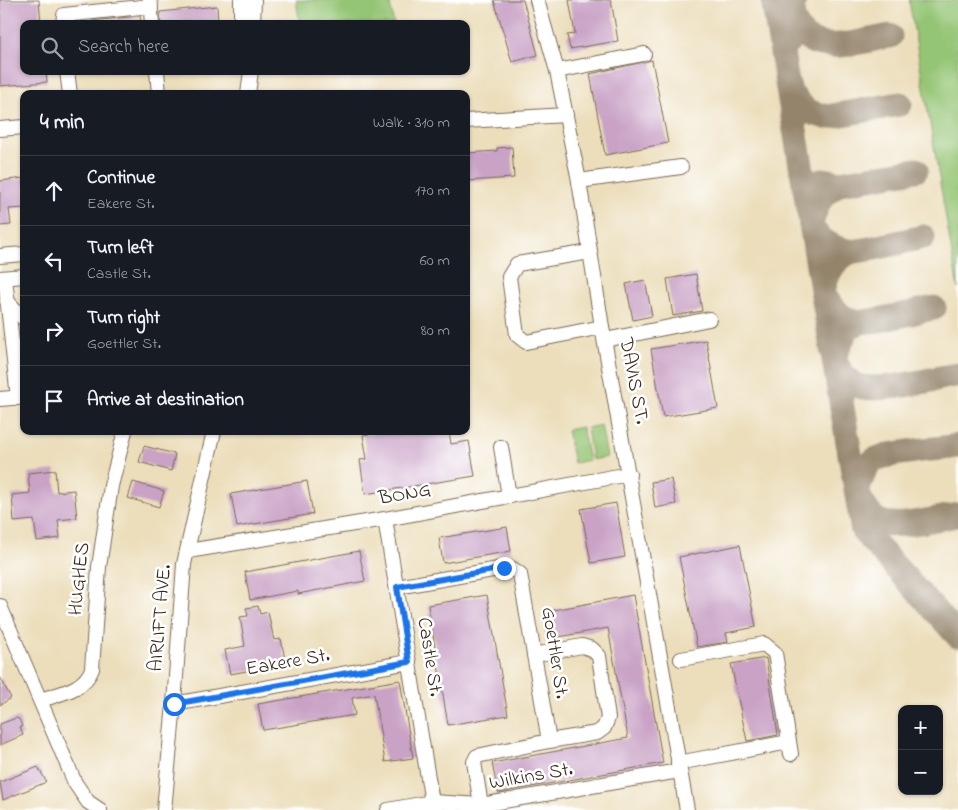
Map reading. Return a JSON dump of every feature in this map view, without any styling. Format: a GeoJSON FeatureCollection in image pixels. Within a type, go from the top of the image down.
{"type":"FeatureCollection","features":[{"type":"Feature","properties":{"kind":"street"},"geometry":{"type":"LineString","coordinates":[[241,0],[241,20]]}},
{"type":"Feature","properties":{"kind":"street"},"geometry":{"type":"LineString","coordinates":[[253,20],[254,0]]}},
{"type":"Feature","properties":{"kind":"street","name":"DAVIS ST."},"geometry":{"type":"LineString","coordinates":[[537,0],[557,71],[579,182],[603,334],[630,474],[687,810]]}},
{"type":"Feature","properties":{"kind":"street"},"geometry":{"type":"LineString","coordinates":[[63,20],[64,15],[150,3],[152,20]]}},
{"type":"Feature","properties":{"kind":"street"},"geometry":{"type":"LineString","coordinates":[[557,71],[644,54]]}},
{"type":"Feature","properties":{"kind":"street"},"geometry":{"type":"LineString","coordinates":[[68,75],[69,90]]}},
{"type":"Feature","properties":{"kind":"street"},"geometry":{"type":"LineString","coordinates":[[157,75],[159,90]]}},
{"type":"Feature","properties":{"kind":"street"},"geometry":{"type":"LineString","coordinates":[[242,75],[243,90]]}},
{"type":"Feature","properties":{"kind":"street"},"geometry":{"type":"LineString","coordinates":[[249,90],[250,75]]}},
{"type":"Feature","properties":{"kind":"street"},"geometry":{"type":"LineString","coordinates":[[470,121],[566,115]]}},
{"type":"Feature","properties":{"kind":"street"},"geometry":{"type":"LineString","coordinates":[[0,130],[20,128]]}},
{"type":"Feature","properties":{"kind":"street"},"geometry":{"type":"LineString","coordinates":[[579,182],[681,167]]}},
{"type":"Feature","properties":{"kind":"street"},"geometry":{"type":"LineString","coordinates":[[590,252],[517,264],[509,277],[517,335],[526,342],[603,334],[709,319]]}},
{"type":"Feature","properties":{"kind":"street"},"geometry":{"type":"LineString","coordinates":[[0,256],[20,254]]}},
{"type":"Feature","properties":{"kind":"street"},"geometry":{"type":"LineString","coordinates":[[20,276],[3,278],[16,380],[20,394]]}},
{"type":"Feature","properties":{"kind":"street"},"geometry":{"type":"LineString","coordinates":[[7,301],[20,315]]}},
{"type":"Feature","properties":{"kind":"street"},"geometry":{"type":"LineString","coordinates":[[16,380],[20,372]]}},
{"type":"Feature","properties":{"kind":"street"},"geometry":{"type":"LineString","coordinates":[[0,400],[20,398]]}},
{"type":"Feature","properties":{"kind":"street","name":"HUGHES"},"geometry":{"type":"LineString","coordinates":[[41,700],[81,686],[88,679],[92,669],[100,567],[111,486],[124,435]]}},
{"type":"Feature","properties":{"kind":"street","name":"AIRLIFT AVE."},"geometry":{"type":"LineString","coordinates":[[164,810],[184,564],[213,435]]}},
{"type":"Feature","properties":{"kind":"street"},"geometry":{"type":"LineString","coordinates":[[501,447],[510,496]]}},
{"type":"Feature","properties":{"kind":"street","name":"BONG"},"geometry":{"type":"LineString","coordinates":[[188,551],[385,519],[630,474]]}},
{"type":"Feature","properties":{"kind":"street","name":"Castle St."},"geometry":{"type":"LineString","coordinates":[[385,519],[432,802]]}},
{"type":"Feature","properties":{"kind":"street","name":"Goettler St."},"geometry":{"type":"LineString","coordinates":[[397,587],[504,568],[513,569],[520,574],[549,741]]}},
{"type":"Feature","properties":{"kind":"street"},"geometry":{"type":"LineString","coordinates":[[0,606],[75,783],[88,802],[100,810]]}},
{"type":"Feature","properties":{"kind":"street","name":"Wilkins St."},"geometry":{"type":"LineString","coordinates":[[388,810],[432,802],[481,806],[679,767],[790,748],[775,653],[769,648],[764,644],[682,659]]}},
{"type":"Feature","properties":{"kind":"street"},"geometry":{"type":"LineString","coordinates":[[481,806],[474,762],[477,756],[597,733],[604,728],[608,718],[598,656],[592,649],[582,646],[534,655]]}},
{"type":"Feature","properties":{"kind":"street","name":"Eakere St."},"geometry":{"type":"LineString","coordinates":[[174,704],[409,662]]}},
{"type":"Feature","properties":{"kind":"green space"},"geometry":{"type":"Polygon","coordinates":[[[296,0],[389,0],[393,20],[299,20],[296,0]]]}},
{"type":"Feature","properties":{"kind":"green space"},"geometry":{"type":"Polygon","coordinates":[[[909,0],[958,0],[958,289],[909,0]]]}},
{"type":"Feature","properties":{"kind":"green space"},"geometry":{"type":"Polygon","coordinates":[[[601,425],[607,457],[592,460],[587,428],[601,425]]]}},
{"type":"Feature","properties":{"kind":"green space"},"geometry":{"type":"Polygon","coordinates":[[[582,427],[589,460],[574,463],[567,430],[582,427]]]}},
{"type":"Feature","properties":{"kind":"building"},"geometry":{"type":"Polygon","coordinates":[[[0,0],[39,0],[41,20],[20,20],[20,75],[46,75],[47,82],[0,86],[0,0]]]}},
{"type":"Feature","properties":{"kind":"building"},"geometry":{"type":"Polygon","coordinates":[[[494,0],[523,0],[538,55],[512,62],[494,0]]]}},
{"type":"Feature","properties":{"kind":"building"},"geometry":{"type":"Polygon","coordinates":[[[569,0],[611,0],[618,41],[570,49],[567,35],[575,34],[569,0]]]}},
{"type":"Feature","properties":{"kind":"building"},"geometry":{"type":"Polygon","coordinates":[[[217,6],[218,20],[161,20],[160,12],[217,6]]]}},
{"type":"Feature","properties":{"kind":"building"},"geometry":{"type":"Polygon","coordinates":[[[140,16],[140,20],[102,20],[140,16]]]}},
{"type":"Feature","properties":{"kind":"building"},"geometry":{"type":"Polygon","coordinates":[[[652,60],[668,143],[605,155],[590,74],[652,60]]]}},
{"type":"Feature","properties":{"kind":"building"},"geometry":{"type":"Polygon","coordinates":[[[512,147],[514,178],[470,181],[470,153],[497,151],[497,148],[512,147]]]}},
{"type":"Feature","properties":{"kind":"building"},"geometry":{"type":"Polygon","coordinates":[[[20,178],[20,208],[9,209],[11,225],[0,226],[0,181],[20,178]]]}},
{"type":"Feature","properties":{"kind":"building"},"geometry":{"type":"Polygon","coordinates":[[[696,274],[702,311],[673,316],[667,279],[696,274]]]}},
{"type":"Feature","properties":{"kind":"building"},"geometry":{"type":"Polygon","coordinates":[[[645,280],[652,316],[633,320],[626,284],[645,280]]]}},
{"type":"Feature","properties":{"kind":"building"},"geometry":{"type":"Polygon","coordinates":[[[706,340],[718,408],[663,417],[651,349],[706,340]]]}},
{"type":"Feature","properties":{"kind":"building"},"geometry":{"type":"Polygon","coordinates":[[[363,435],[450,435],[451,444],[469,441],[475,476],[365,494],[360,460],[367,459],[363,435]]]}},
{"type":"Feature","properties":{"kind":"building"},"geometry":{"type":"Polygon","coordinates":[[[144,446],[175,454],[171,471],[139,462],[144,446]]]}},
{"type":"Feature","properties":{"kind":"building"},"geometry":{"type":"Polygon","coordinates":[[[55,470],[57,492],[74,490],[77,518],[58,520],[60,538],[37,541],[34,520],[14,522],[12,495],[30,493],[28,473],[55,470]]]}},
{"type":"Feature","properties":{"kind":"building"},"geometry":{"type":"Polygon","coordinates":[[[671,479],[676,504],[655,508],[651,482],[671,479]]]}},
{"type":"Feature","properties":{"kind":"building"},"geometry":{"type":"Polygon","coordinates":[[[307,481],[313,514],[237,527],[231,494],[307,481]]]}},
{"type":"Feature","properties":{"kind":"building"},"geometry":{"type":"Polygon","coordinates":[[[133,482],[164,491],[159,507],[128,498],[133,482]]]}},
{"type":"Feature","properties":{"kind":"building"},"geometry":{"type":"Polygon","coordinates":[[[616,503],[625,557],[591,563],[581,509],[616,503]]]}},
{"type":"Feature","properties":{"kind":"building"},"geometry":{"type":"Polygon","coordinates":[[[507,527],[511,551],[443,563],[439,538],[507,527]]]}},
{"type":"Feature","properties":{"kind":"building"},"geometry":{"type":"Polygon","coordinates":[[[740,545],[756,627],[726,633],[728,642],[697,647],[679,557],[740,545]]]}},
{"type":"Feature","properties":{"kind":"building"},"geometry":{"type":"Polygon","coordinates":[[[359,551],[365,581],[298,594],[298,591],[250,600],[245,572],[359,551]]]}},
{"type":"Feature","properties":{"kind":"building"},"geometry":{"type":"Polygon","coordinates":[[[487,595],[508,715],[448,725],[428,605],[487,595]]]}},
{"type":"Feature","properties":{"kind":"building"},"geometry":{"type":"Polygon","coordinates":[[[633,595],[663,763],[498,793],[492,763],[628,738],[608,628],[548,639],[543,612],[633,595]]]}},
{"type":"Feature","properties":{"kind":"building"},"geometry":{"type":"Polygon","coordinates":[[[258,606],[260,614],[268,612],[274,640],[281,639],[286,664],[230,674],[225,650],[245,646],[240,617],[248,616],[246,608],[258,606]]]}},
{"type":"Feature","properties":{"kind":"building"},"geometry":{"type":"Polygon","coordinates":[[[766,658],[778,735],[747,741],[731,664],[766,658]]]}},
{"type":"Feature","properties":{"kind":"building"},"geometry":{"type":"Polygon","coordinates":[[[0,677],[11,698],[0,705],[0,677]]]}},
{"type":"Feature","properties":{"kind":"building"},"geometry":{"type":"Polygon","coordinates":[[[400,680],[413,758],[385,762],[374,694],[352,698],[355,715],[263,730],[258,704],[400,680]]]}},
{"type":"Feature","properties":{"kind":"building"},"geometry":{"type":"Polygon","coordinates":[[[16,718],[19,719],[22,726],[20,727],[23,735],[0,745],[0,724],[16,718]]]}},
{"type":"Feature","properties":{"kind":"building"},"geometry":{"type":"Polygon","coordinates":[[[38,767],[46,781],[44,783],[3,800],[0,782],[38,767]]]}},
{"type":"Feature","properties":{"kind":"taxiway"},"geometry":{"type":"LineString","coordinates":[[773,0],[863,531],[958,636]]}},
{"type":"Feature","properties":{"kind":"taxiway"},"geometry":{"type":"LineString","coordinates":[[789,42],[794,0]]}},
{"type":"Feature","properties":{"kind":"taxiway"},"geometry":{"type":"LineString","coordinates":[[792,13],[798,28],[807,38],[818,43],[846,44],[890,36]]}},
{"type":"Feature","properties":{"kind":"taxiway"},"geometry":{"type":"LineString","coordinates":[[789,87],[789,92],[807,111],[826,117],[900,104]]}},
{"type":"Feature","properties":{"kind":"taxiway"},"geometry":{"type":"LineString","coordinates":[[823,180],[840,183],[916,170]]}},
{"type":"Feature","properties":{"kind":"taxiway"},"geometry":{"type":"LineString","coordinates":[[840,183],[820,200],[811,225],[817,235],[832,246],[855,251],[923,237]]}},
{"type":"Feature","properties":{"kind":"taxiway"},"geometry":{"type":"LineString","coordinates":[[850,252],[831,269],[823,293],[833,307],[846,319],[863,322],[934,308]]}},
{"type":"Feature","properties":{"kind":"taxiway"},"geometry":{"type":"LineString","coordinates":[[861,322],[848,327],[834,357],[837,366],[854,384],[868,388],[893,387],[956,375]]}},
{"type":"Feature","properties":{"kind":"taxiway"},"geometry":{"type":"LineString","coordinates":[[857,492],[867,467],[879,458],[900,453],[958,446]]}},
{"type":"Feature","properties":{"kind":"taxiway"},"geometry":{"type":"LineString","coordinates":[[859,496],[871,515],[877,520],[889,524],[908,524],[958,515]]}},
{"type":"Feature","properties":{"kind":"route"},"geometry":{"type":"LineString","coordinates":[[174,704],[409,662],[397,587],[504,568]]}}]}
